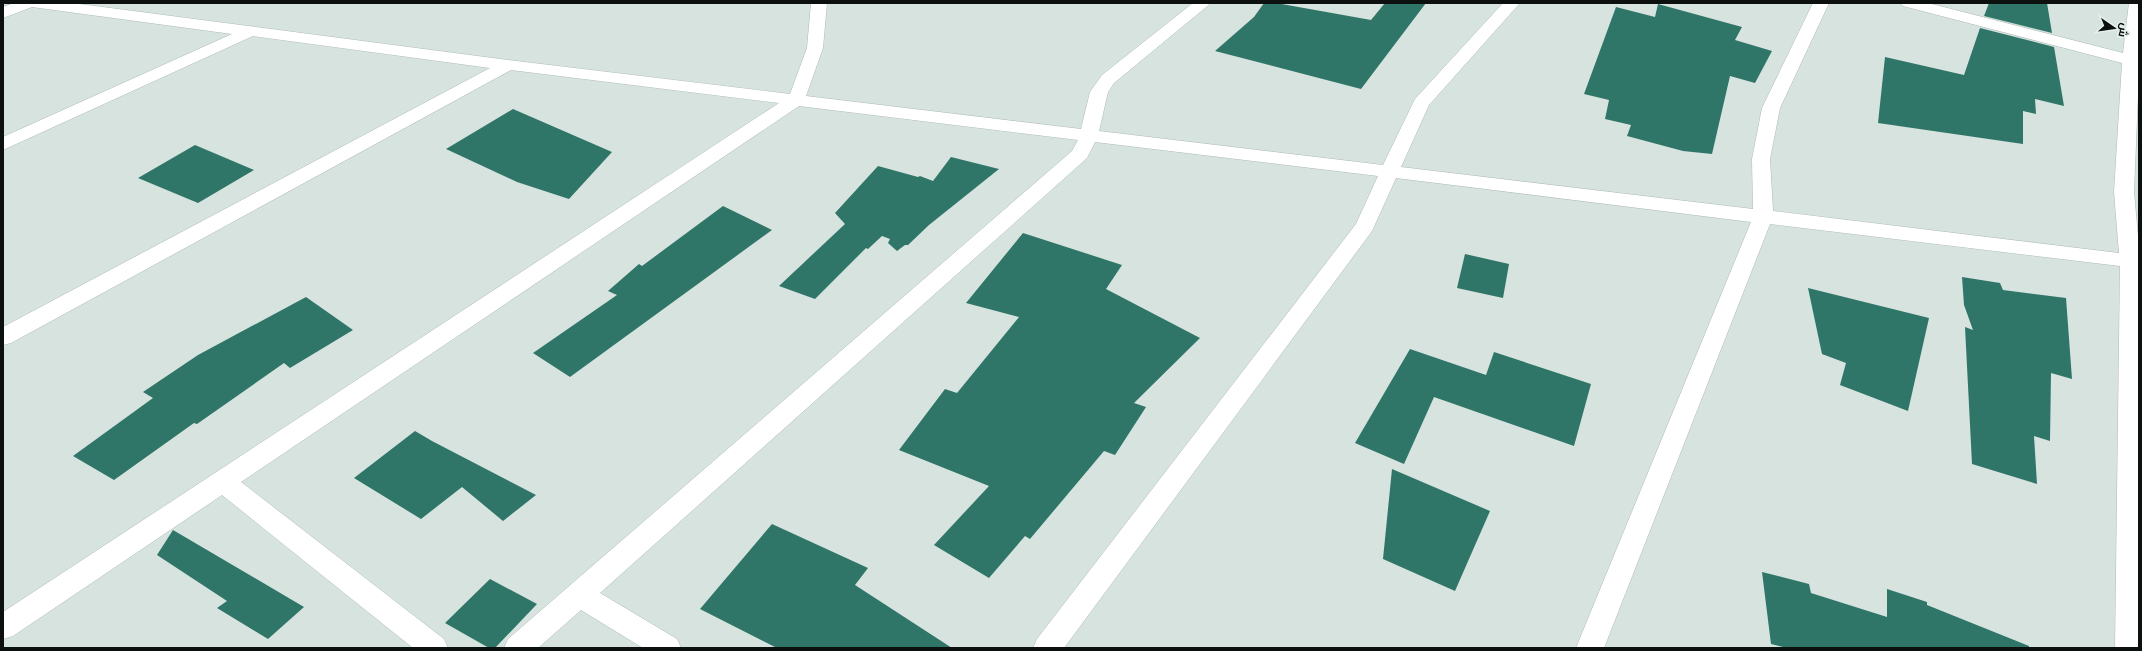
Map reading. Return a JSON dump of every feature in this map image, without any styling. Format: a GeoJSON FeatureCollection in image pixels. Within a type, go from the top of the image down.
{"type":"FeatureCollection","features":[{"type":"Feature","properties":{"kind":"street"},"geometry":{"type":"LineString","coordinates":[[3,13],[28,3]]}},
{"type":"Feature","properties":{"kind":"street"},"geometry":{"type":"LineString","coordinates":[[36,3],[508,65],[2134,261]]}},
{"type":"Feature","properties":{"kind":"street"},"geometry":{"type":"LineString","coordinates":[[3,627],[224,482],[796,100],[816,48],[819,3]]}},
{"type":"Feature","properties":{"kind":"street"},"geometry":{"type":"LineString","coordinates":[[518,648],[1080,154],[1090,135],[1099,92],[1108,79],[1203,3]]}},
{"type":"Feature","properties":{"kind":"street"},"geometry":{"type":"LineString","coordinates":[[1047,648],[1365,226],[1421,103],[1512,3]]}},
{"type":"Feature","properties":{"kind":"street"},"geometry":{"type":"LineString","coordinates":[[1590,648],[1762,217],[1761,159],[1771,108],[1820,3]]}},
{"type":"Feature","properties":{"kind":"street"},"geometry":{"type":"LineString","coordinates":[[1909,3],[2131,60]]}},
{"type":"Feature","properties":{"kind":"street"},"geometry":{"type":"LineString","coordinates":[[2129,648],[2134,261],[2124,192],[2131,60],[2137,14]]}},
{"type":"Feature","properties":{"kind":"street"},"geometry":{"type":"LineString","coordinates":[[3,144],[252,31]]}},
{"type":"Feature","properties":{"kind":"street"},"geometry":{"type":"LineString","coordinates":[[3,337],[508,65]]}},
{"type":"Feature","properties":{"kind":"street"},"geometry":{"type":"LineString","coordinates":[[224,482],[434,648]]}},
{"type":"Feature","properties":{"kind":"street"},"geometry":{"type":"LineString","coordinates":[[580,595],[667,648]]}},
{"type":"Feature","properties":{"kind":"building"},"geometry":{"type":"Polygon","coordinates":[[[1264,3],[1276,3],[1371,20],[1385,3],[1426,3],[1361,89],[1215,51],[1254,17],[1264,3]]]}},
{"type":"Feature","properties":{"kind":"building"},"geometry":{"type":"Polygon","coordinates":[[[1989,3],[2047,3],[2052,33],[1984,16],[1989,3]]]}},
{"type":"Feature","properties":{"kind":"building"},"geometry":{"type":"Polygon","coordinates":[[[1658,4],[1742,27],[1735,40],[1772,51],[1755,83],[1730,76],[1712,154],[1683,151],[1627,136],[1631,125],[1605,119],[1609,100],[1584,94],[1616,7],[1655,17],[1658,4]]]}},
{"type":"Feature","properties":{"kind":"building"},"geometry":{"type":"Polygon","coordinates":[[[1980,28],[2054,47],[2064,106],[2035,99],[2036,114],[2023,111],[2023,144],[1878,123],[1885,57],[1964,75],[1980,28]]]}},
{"type":"Feature","properties":{"kind":"building"},"geometry":{"type":"Polygon","coordinates":[[[513,109],[612,152],[569,199],[517,182],[446,149],[513,109]]]}},
{"type":"Feature","properties":{"kind":"building"},"geometry":{"type":"Polygon","coordinates":[[[195,145],[254,170],[198,203],[138,178],[195,145]]]}},
{"type":"Feature","properties":{"kind":"building"},"geometry":{"type":"Polygon","coordinates":[[[951,157],[999,169],[929,225],[908,245],[905,245],[897,251],[888,243],[890,239],[882,236],[868,249],[866,248],[815,299],[779,286],[845,224],[835,213],[878,166],[918,177],[920,176],[933,181],[951,157]]]}},
{"type":"Feature","properties":{"kind":"building"},"geometry":{"type":"Polygon","coordinates":[[[723,206],[772,230],[570,377],[533,353],[617,295],[608,291],[639,264],[642,266],[723,206]]]}},
{"type":"Feature","properties":{"kind":"building"},"geometry":{"type":"Polygon","coordinates":[[[1023,233],[1122,265],[1106,289],[1200,338],[1134,403],[1146,407],[1115,455],[1104,451],[1030,539],[1025,536],[989,578],[934,545],[989,486],[899,450],[945,389],[957,393],[1019,317],[966,303],[1023,233]]]}},
{"type":"Feature","properties":{"kind":"building"},"geometry":{"type":"Polygon","coordinates":[[[1465,254],[1509,264],[1503,298],[1457,288],[1465,254]]]}},
{"type":"Feature","properties":{"kind":"building"},"geometry":{"type":"Polygon","coordinates":[[[1962,277],[2000,283],[2003,290],[2066,298],[2072,379],[2051,373],[2050,441],[2034,436],[2037,484],[1972,464],[1965,327],[1973,330],[1964,305],[1962,277]]]}},
{"type":"Feature","properties":{"kind":"building"},"geometry":{"type":"Polygon","coordinates":[[[1808,288],[1929,318],[1908,411],[1840,385],[1846,363],[1822,354],[1808,288]]]}},
{"type":"Feature","properties":{"kind":"building"},"geometry":{"type":"Polygon","coordinates":[[[306,297],[353,330],[290,368],[284,363],[197,424],[194,423],[114,480],[73,456],[153,398],[143,392],[198,355],[306,297]]]}},
{"type":"Feature","properties":{"kind":"building"},"geometry":{"type":"Polygon","coordinates":[[[1410,349],[1486,375],[1494,352],[1591,384],[1574,446],[1434,397],[1404,464],[1355,443],[1410,349]]]}},
{"type":"Feature","properties":{"kind":"building"},"geometry":{"type":"Polygon","coordinates":[[[415,431],[536,495],[503,521],[462,487],[421,519],[354,478],[415,431]]]}},
{"type":"Feature","properties":{"kind":"building"},"geometry":{"type":"Polygon","coordinates":[[[1392,469],[1490,511],[1455,591],[1383,559],[1392,469]]]}},
{"type":"Feature","properties":{"kind":"building"},"geometry":{"type":"Polygon","coordinates":[[[772,524],[868,568],[855,585],[952,648],[777,648],[700,609],[772,524]]]}},
{"type":"Feature","properties":{"kind":"building"},"geometry":{"type":"Polygon","coordinates":[[[173,530],[304,607],[268,639],[217,608],[227,601],[157,555],[173,530]]]}},
{"type":"Feature","properties":{"kind":"building"},"geometry":{"type":"Polygon","coordinates":[[[1762,572],[1809,584],[1811,593],[1887,617],[1887,589],[1927,602],[1927,605],[2029,646],[2029,648],[1787,648],[1771,644],[1762,572]]]}},
{"type":"Feature","properties":{"kind":"building"},"geometry":{"type":"Polygon","coordinates":[[[490,579],[537,604],[495,648],[489,648],[445,623],[490,579]]]}}]}
